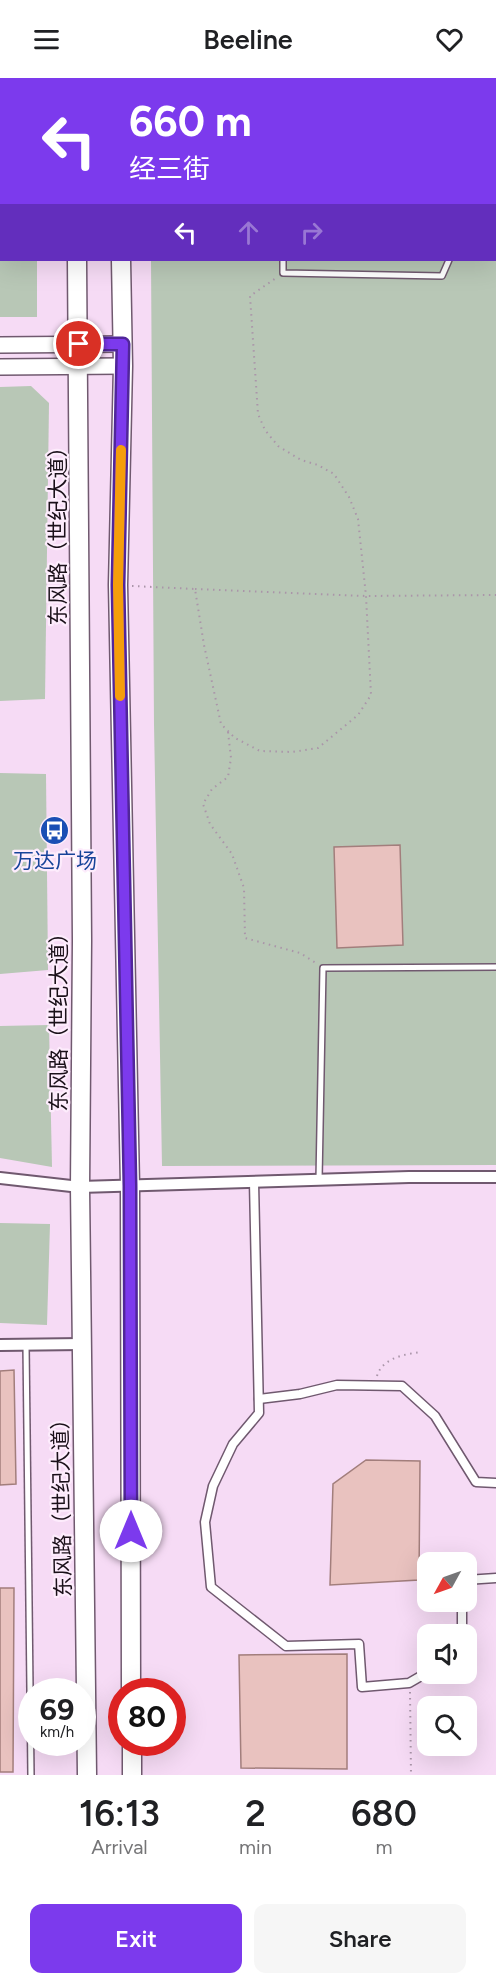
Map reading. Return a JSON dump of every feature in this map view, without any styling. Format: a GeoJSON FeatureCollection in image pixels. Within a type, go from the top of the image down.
{"type":"FeatureCollection","features":[{"type":"Feature","properties":{"kind":"highway","name":"东风路（世纪大道）"},"geometry":{"type":"LineString","coordinates":[[77,261],[82,929],[80,1187],[87,1775]]}},
{"type":"Feature","properties":{"kind":"highway"},"geometry":{"type":"LineString","coordinates":[[121,261],[123,366],[118,585],[130,1186],[131,1678]]}},
{"type":"Feature","properties":{"kind":"highway"},"geometry":{"type":"LineString","coordinates":[[132,1756],[132,1775]]}},
{"type":"Feature","properties":{"kind":"main road"},"geometry":{"type":"LineString","coordinates":[[0,345],[123,344]]}},
{"type":"Feature","properties":{"kind":"main road"},"geometry":{"type":"LineString","coordinates":[[0,367],[123,366]]}},
{"type":"Feature","properties":{"kind":"street"},"geometry":{"type":"LineString","coordinates":[[0,1178],[80,1187],[496,1177]]}},
{"type":"Feature","properties":{"kind":"street"},"geometry":{"type":"LineString","coordinates":[[254,1182],[259,1413],[233,1443],[213,1486],[205,1522],[211,1587],[286,1646],[359,1644],[362,1687],[410,1683],[417,1679]]}},
{"type":"Feature","properties":{"kind":"street"},"geometry":{"type":"LineString","coordinates":[[0,1345],[82,1344]]}},
{"type":"Feature","properties":{"kind":"street"},"geometry":{"type":"LineString","coordinates":[[259,1399],[300,1394],[337,1385],[402,1386],[435,1416],[476,1482],[496,1483]]}},
{"type":"Feature","properties":{"kind":"street"},"geometry":{"type":"LineString","coordinates":[[477,1579],[496,1578]]}},
{"type":"Feature","properties":{"kind":"lane"},"geometry":{"type":"LineString","coordinates":[[283,261],[283,273],[442,276],[449,261]]}},
{"type":"Feature","properties":{"kind":"lane"},"geometry":{"type":"LineString","coordinates":[[319,1180],[324,968],[496,967]]}},
{"type":"Feature","properties":{"kind":"lane"},"geometry":{"type":"LineString","coordinates":[[26,1344],[31,1775]]}},
{"type":"Feature","properties":{"kind":"path"},"geometry":{"type":"LineString","coordinates":[[195,589],[221,724],[235,738],[260,751],[292,752],[318,748],[358,715],[371,695],[366,596],[358,519],[349,497],[334,474],[318,465],[301,460],[278,446],[265,430],[258,414],[250,296],[283,273]]}},
{"type":"Feature","properties":{"kind":"path"},"geometry":{"type":"LineString","coordinates":[[118,585],[366,596],[496,596]]}},
{"type":"Feature","properties":{"kind":"path"},"geometry":{"type":"LineString","coordinates":[[228,732],[231,758],[228,777],[212,789],[203,804],[210,824],[232,854],[244,888],[245,938],[300,953],[324,968]]}},
{"type":"Feature","properties":{"kind":"path"},"geometry":{"type":"LineString","coordinates":[[375,1384],[379,1370],[389,1361],[405,1354],[421,1352]]}},
{"type":"Feature","properties":{"kind":"path"},"geometry":{"type":"LineString","coordinates":[[410,1683],[411,1775]]}},
{"type":"Feature","properties":{"kind":"green space"},"geometry":{"type":"Polygon","coordinates":[[[0,261],[37,261],[37,317],[0,317],[0,261]]]}},
{"type":"Feature","properties":{"kind":"green space"},"geometry":{"type":"Polygon","coordinates":[[[151,261],[496,261],[496,1165],[162,1166],[154,724],[151,261]]]}},
{"type":"Feature","properties":{"kind":"green space"},"geometry":{"type":"Polygon","coordinates":[[[31,386],[49,403],[45,699],[0,701],[0,387],[31,386]]]}},
{"type":"Feature","properties":{"kind":"green space"},"geometry":{"type":"Polygon","coordinates":[[[0,773],[46,774],[48,970],[0,974],[0,773]]]}},
{"type":"Feature","properties":{"kind":"green space"},"geometry":{"type":"Polygon","coordinates":[[[49,1025],[52,1167],[0,1158],[0,1026],[49,1025]]]}},
{"type":"Feature","properties":{"kind":"green space"},"geometry":{"type":"Polygon","coordinates":[[[0,1223],[50,1224],[47,1325],[0,1323],[0,1223]]]}},
{"type":"Feature","properties":{"kind":"building"},"geometry":{"type":"Polygon","coordinates":[[[400,845],[403,945],[337,948],[334,847],[400,845]]]}},
{"type":"Feature","properties":{"kind":"building"},"geometry":{"type":"Polygon","coordinates":[[[14,1370],[16,1484],[0,1485],[0,1371],[14,1370]]]}},
{"type":"Feature","properties":{"kind":"building"},"geometry":{"type":"Polygon","coordinates":[[[366,1460],[420,1461],[417,1580],[330,1585],[333,1484],[366,1460]]]}},
{"type":"Feature","properties":{"kind":"building"},"geometry":{"type":"Polygon","coordinates":[[[0,1588],[14,1588],[13,1772],[0,1772],[0,1588]]]}},
{"type":"Feature","properties":{"kind":"building"},"geometry":{"type":"Polygon","coordinates":[[[347,1654],[347,1769],[241,1768],[239,1655],[347,1654]]]}},
{"type":"Feature","properties":{"kind":"slow traffic"},"geometry":{"type":"LineString","coordinates":[[120,696],[118,585],[121,450]]}},
{"type":"Feature","properties":{"kind":"place","name":"万达广场"},"geometry":{"type":"Point","coordinates":[55,830]}},
{"type":"Feature","properties":{"kind":"route"},"geometry":{"type":"LineString","coordinates":[[79,344],[123,344],[118,585],[130,1186],[131,1531]]}}]}
